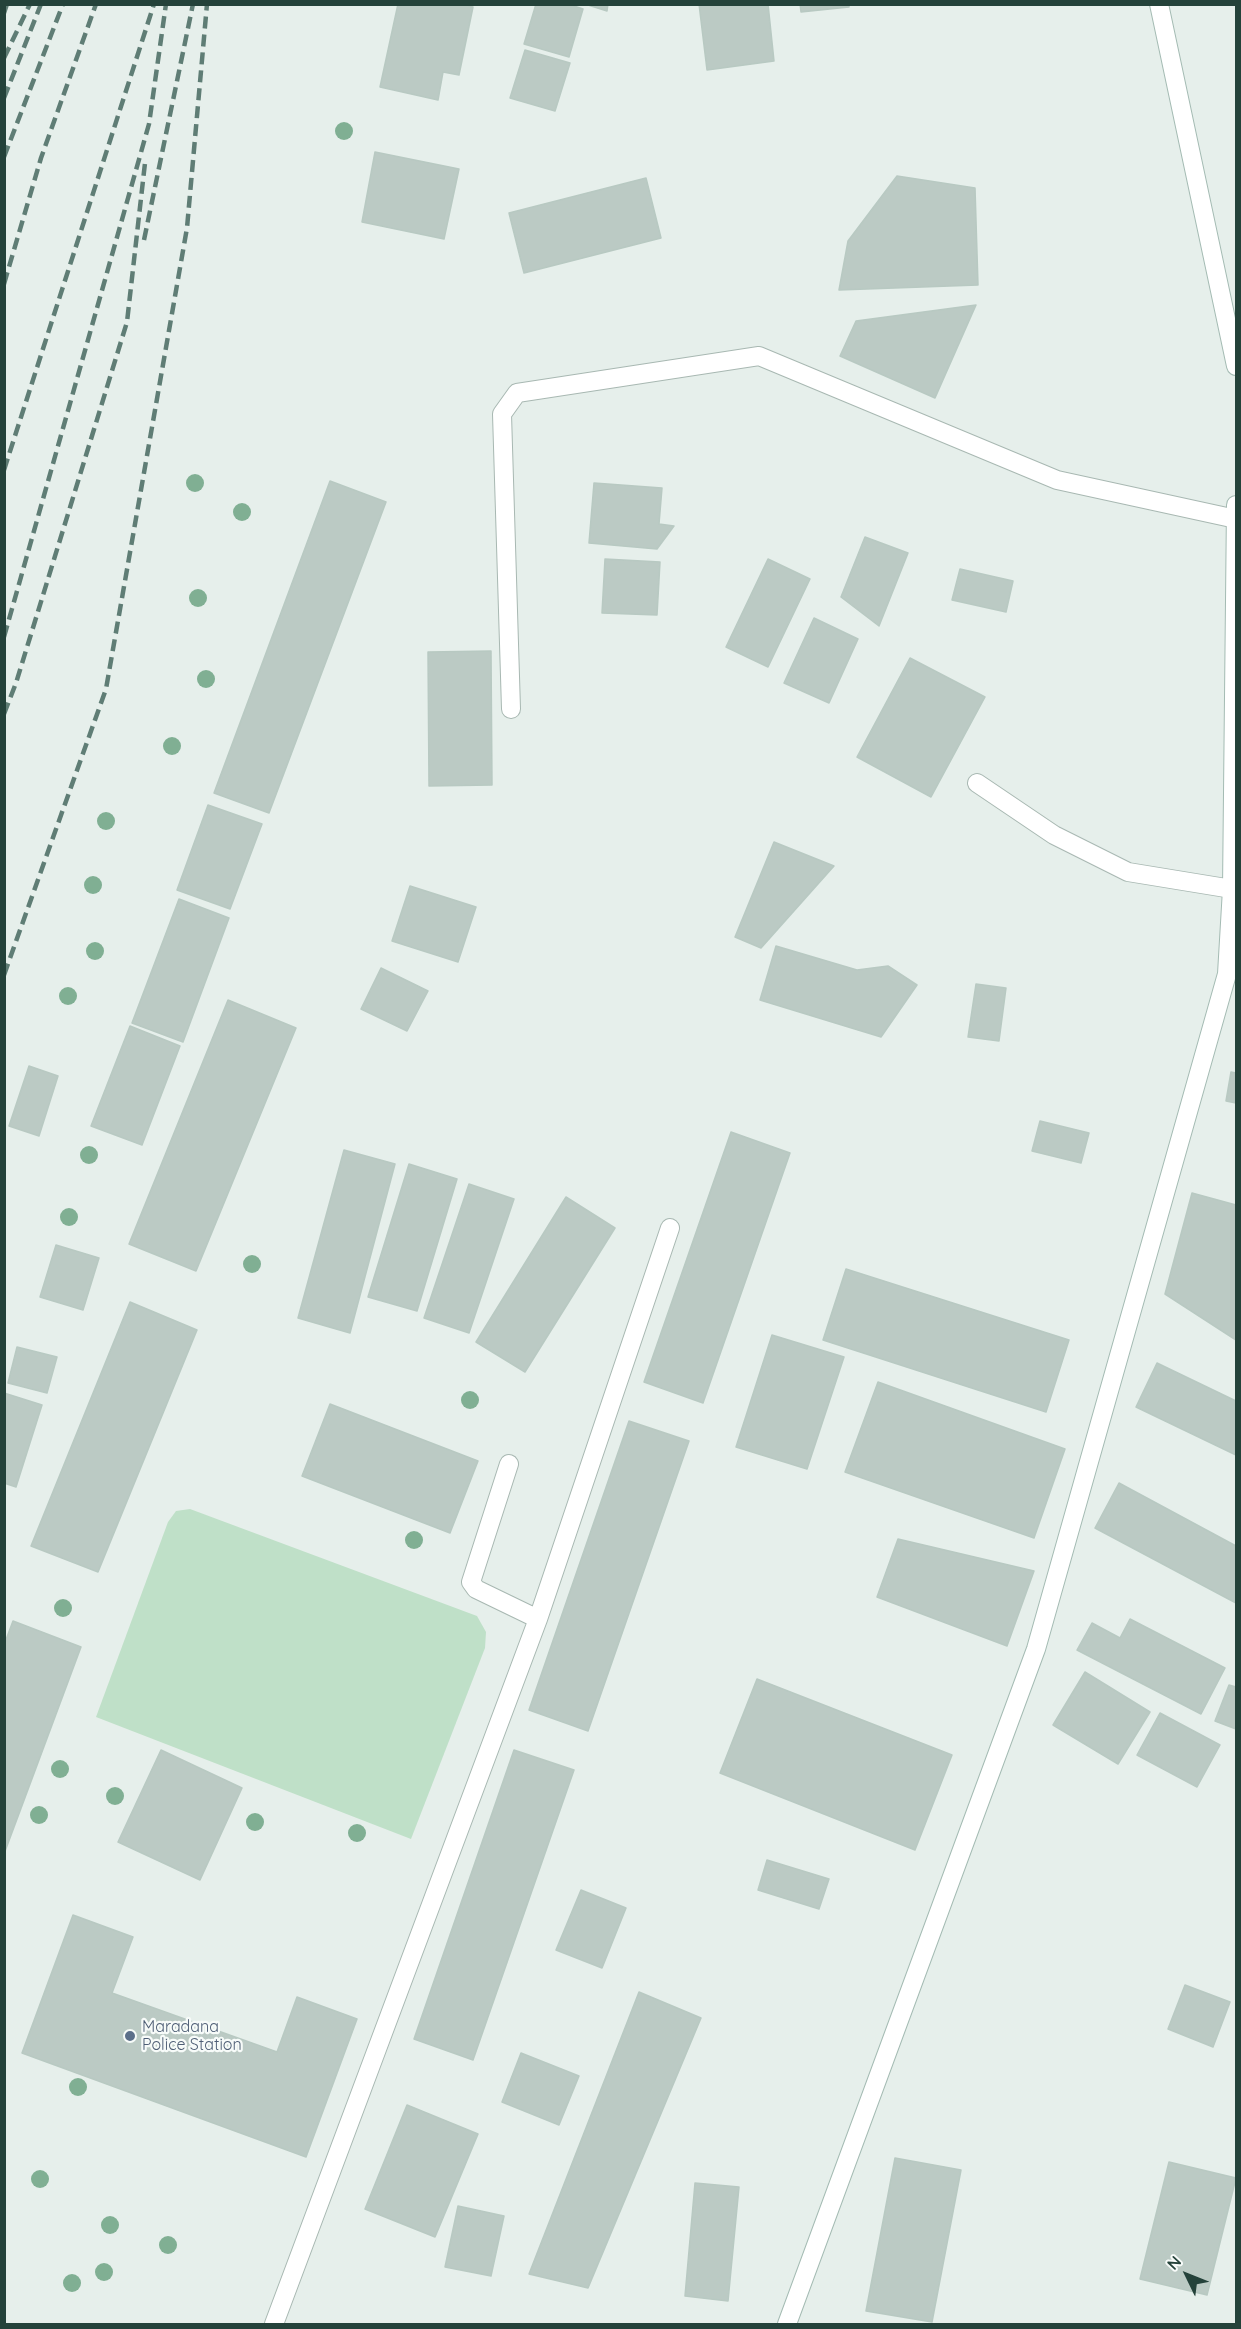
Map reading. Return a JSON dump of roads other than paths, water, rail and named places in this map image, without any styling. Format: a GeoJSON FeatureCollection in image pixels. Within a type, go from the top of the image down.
{"type":"FeatureCollection","features":[{"type":"Feature","properties":{"kind":"main road"},"geometry":{"type":"LineString","coordinates":[[1159,4],[1236,366]]}},
{"type":"Feature","properties":{"kind":"main road"},"geometry":{"type":"LineString","coordinates":[[511,709],[502,414],[517,393],[759,356],[1057,480],[1236,519]]}},
{"type":"Feature","properties":{"kind":"main road"},"geometry":{"type":"LineString","coordinates":[[787,2325],[1036,1649],[1232,974],[1236,505]]}},
{"type":"Feature","properties":{"kind":"main road"},"geometry":{"type":"LineString","coordinates":[[977,783],[1054,835],[1128,872],[1232,889]]}},
{"type":"Feature","properties":{"kind":"main road"},"geometry":{"type":"LineString","coordinates":[[274,2325],[538,1619],[670,1228]]}},
{"type":"Feature","properties":{"kind":"main road"},"geometry":{"type":"LineString","coordinates":[[509,1464],[471,1582],[476,1589],[538,1619]]}},
{"type":"Feature","properties":{"kind":"railway"},"geometry":{"type":"LineString","coordinates":[[4,13],[7,4]]}},
{"type":"Feature","properties":{"kind":"railway"},"geometry":{"type":"LineString","coordinates":[[4,58],[30,4]]}},
{"type":"Feature","properties":{"kind":"railway"},"geometry":{"type":"LineString","coordinates":[[4,98],[41,4]]}},
{"type":"Feature","properties":{"kind":"railway"},"geometry":{"type":"LineString","coordinates":[[4,157],[63,4]]}},
{"type":"Feature","properties":{"kind":"railway"},"geometry":{"type":"LineString","coordinates":[[4,284],[41,158],[96,4]]}},
{"type":"Feature","properties":{"kind":"railway"},"geometry":{"type":"LineString","coordinates":[[4,470],[154,4]]}},
{"type":"Feature","properties":{"kind":"railway"},"geometry":{"type":"LineString","coordinates":[[4,637],[149,124],[166,4]]}},
{"type":"Feature","properties":{"kind":"railway"},"geometry":{"type":"LineString","coordinates":[[144,240],[193,4]]}},
{"type":"Feature","properties":{"kind":"railway"},"geometry":{"type":"LineString","coordinates":[[4,975],[106,689],[187,228],[207,4]]}},
{"type":"Feature","properties":{"kind":"railway"},"geometry":{"type":"LineString","coordinates":[[4,714],[16,683],[127,322],[145,163]]}},
{"type":"Feature","properties":{"kind":"place","name":"Maradana Police Station"},"geometry":{"type":"Point","coordinates":[130,2036]}}]}
